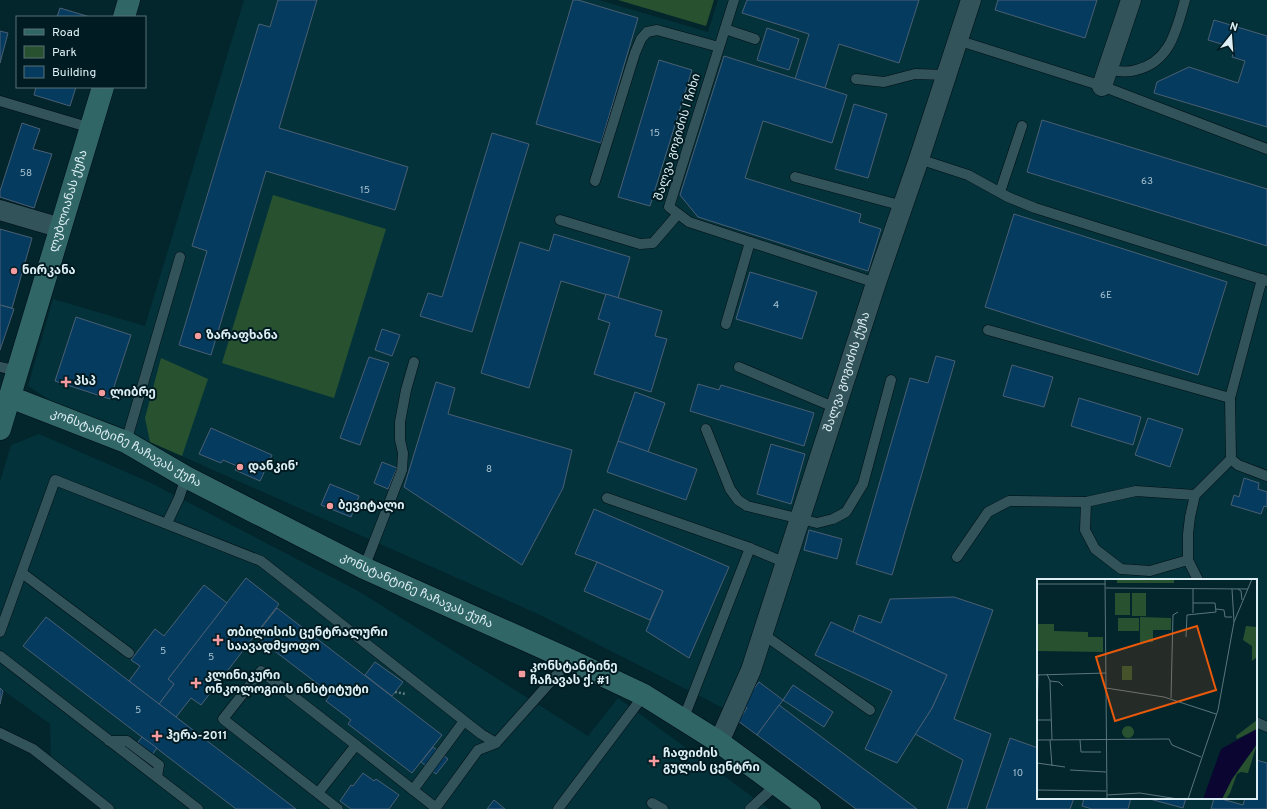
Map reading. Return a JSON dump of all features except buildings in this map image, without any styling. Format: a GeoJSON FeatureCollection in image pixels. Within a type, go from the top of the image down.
{"type":"FeatureCollection","features":[{"type":"Feature","properties":{"kind":"street"},"geometry":{"type":"LineString","coordinates":[[124,16],[129,0]]}},
{"type":"Feature","properties":{"kind":"street","name":"შალვა გოგიძის ქუჩა"},"geometry":{"type":"LineString","coordinates":[[718,742],[751,670],[876,283],[919,159],[971,0]]}},
{"type":"Feature","properties":{"kind":"street"},"geometry":{"type":"LineString","coordinates":[[1105,78],[1131,0]]}},
{"type":"Feature","properties":{"kind":"street","name":"ლუბლიანას ქუჩა"},"geometry":{"type":"LineString","coordinates":[[0,430],[10,398],[9,369],[61,228],[103,88]]}},
{"type":"Feature","properties":{"kind":"street"},"geometry":{"type":"LineString","coordinates":[[0,210],[61,228]]}},
{"type":"Feature","properties":{"kind":"street","name":"კონსტანტინე ჩაჩავას ქუჩა"},"geometry":{"type":"LineString","coordinates":[[10,398],[126,442],[186,477],[364,568],[570,660],[644,695],[718,742],[810,809]]}},
{"type":"Feature","properties":{"kind":"lane","name":"შალვა გოგიძის I ჩიხი"},"geometry":{"type":"LineString","coordinates":[[734,0],[669,207],[689,222],[876,283]]}},
{"type":"Feature","properties":{"kind":"lane"},"geometry":{"type":"LineString","coordinates":[[1105,78],[1135,71],[1158,60],[1172,41],[1185,0]]}},
{"type":"Feature","properties":{"kind":"lane"},"geometry":{"type":"LineString","coordinates":[[725,29],[755,39]]}},
{"type":"Feature","properties":{"kind":"lane"},"geometry":{"type":"LineString","coordinates":[[595,181],[635,53],[646,32],[657,30],[719,47]]}},
{"type":"Feature","properties":{"kind":"lane"},"geometry":{"type":"LineString","coordinates":[[957,40],[1105,78],[1267,149]]}},
{"type":"Feature","properties":{"kind":"lane"},"geometry":{"type":"LineString","coordinates":[[856,79],[884,82],[915,74],[946,75]]}},
{"type":"Feature","properties":{"kind":"lane"},"geometry":{"type":"LineString","coordinates":[[0,101],[91,128]]}},
{"type":"Feature","properties":{"kind":"lane"},"geometry":{"type":"LineString","coordinates":[[1000,192],[1022,126]]}},
{"type":"Feature","properties":{"kind":"lane"},"geometry":{"type":"LineString","coordinates":[[919,159],[968,175],[1035,208],[1264,280],[1230,398],[1231,459],[1195,495],[1190,517],[1188,534],[1188,560],[1198,579]]}},
{"type":"Feature","properties":{"kind":"lane"},"geometry":{"type":"LineString","coordinates":[[795,177],[903,206]]}},
{"type":"Feature","properties":{"kind":"lane"},"geometry":{"type":"LineString","coordinates":[[560,220],[640,244],[653,243],[678,214]]}},
{"type":"Feature","properties":{"kind":"lane"},"geometry":{"type":"LineString","coordinates":[[726,324],[750,242]]}},
{"type":"Feature","properties":{"kind":"lane"},"geometry":{"type":"LineString","coordinates":[[126,442],[180,257]]}},
{"type":"Feature","properties":{"kind":"lane"},"geometry":{"type":"LineString","coordinates":[[988,330],[1230,398]]}},
{"type":"Feature","properties":{"kind":"lane"},"geometry":{"type":"LineString","coordinates":[[364,568],[402,470],[403,453],[400,440],[400,422],[406,390],[414,362]]}},
{"type":"Feature","properties":{"kind":"lane"},"geometry":{"type":"LineString","coordinates":[[740,366],[836,408]]}},
{"type":"Feature","properties":{"kind":"lane"},"geometry":{"type":"LineString","coordinates":[[706,429],[730,489],[738,500],[746,506],[816,523],[833,519],[846,512],[863,484],[891,380]]}},
{"type":"Feature","properties":{"kind":"lane"},"geometry":{"type":"LineString","coordinates":[[1231,459],[1238,465],[1267,476]]}},
{"type":"Feature","properties":{"kind":"lane"},"geometry":{"type":"LineString","coordinates":[[167,524],[179,498],[186,477]]}},
{"type":"Feature","properties":{"kind":"lane"},"geometry":{"type":"LineString","coordinates":[[0,632],[55,480],[260,561],[464,721],[496,743]]}},
{"type":"Feature","properties":{"kind":"lane"},"geometry":{"type":"LineString","coordinates":[[957,557],[988,512],[1009,501],[1086,502],[1136,491],[1195,495]]}},
{"type":"Feature","properties":{"kind":"lane"},"geometry":{"type":"LineString","coordinates":[[607,498],[750,548],[786,563]]}},
{"type":"Feature","properties":{"kind":"lane"},"geometry":{"type":"LineString","coordinates":[[1086,502],[1085,530],[1095,549],[1122,569],[1150,571],[1188,560]]}},
{"type":"Feature","properties":{"kind":"lane"},"geometry":{"type":"LineString","coordinates":[[683,720],[750,548]]}},
{"type":"Feature","properties":{"kind":"lane"},"geometry":{"type":"LineString","coordinates":[[22,573],[129,653]]}},
{"type":"Feature","properties":{"kind":"lane"},"geometry":{"type":"LineString","coordinates":[[763,634],[870,710]]}},
{"type":"Feature","properties":{"kind":"lane"},"geometry":{"type":"LineString","coordinates":[[0,656],[198,809]]}},
{"type":"Feature","properties":{"kind":"lane"},"geometry":{"type":"LineString","coordinates":[[338,809],[223,719],[261,671],[436,808],[478,750],[496,743],[570,660]]}},
{"type":"Feature","properties":{"kind":"lane"},"geometry":{"type":"LineString","coordinates":[[558,809],[644,695]]}},
{"type":"Feature","properties":{"kind":"lane"},"geometry":{"type":"LineString","coordinates":[[413,790],[464,721]]}},
{"type":"Feature","properties":{"kind":"lane"},"geometry":{"type":"LineString","coordinates":[[1257,722],[1267,727]]}},
{"type":"Feature","properties":{"kind":"lane"},"geometry":{"type":"LineString","coordinates":[[0,733],[33,749],[109,809]]}},
{"type":"Feature","properties":{"kind":"lane"},"geometry":{"type":"LineString","coordinates":[[318,793],[356,745]]}},
{"type":"Feature","properties":{"kind":"lane"},"geometry":{"type":"LineString","coordinates":[[750,809],[776,785]]}},
{"type":"Feature","properties":{"kind":"lane"},"geometry":{"type":"LineString","coordinates":[[652,803],[663,809]]}},
{"type":"Feature","properties":{"kind":"shaded area"},"geometry":{"type":"Polygon","coordinates":[[[244,0],[599,0],[708,32],[718,0],[1267,0],[1267,809],[856,809],[737,715],[538,614],[150,442],[115,425],[51,401],[28,386],[53,299],[145,326],[244,0]]]}},
{"type":"Feature","properties":{"kind":"shaded area","name":"თბილისის ცენტრალური საავადმყოფო"},"geometry":{"type":"Polygon","coordinates":[[[39,434],[149,482],[360,592],[588,736],[618,698],[769,809],[115,809],[51,761],[50,724],[0,688],[0,482],[11,445],[39,434]]]}},
{"type":"Feature","properties":{"kind":"green space"},"geometry":{"type":"Polygon","coordinates":[[[618,0],[714,0],[706,26],[618,0]]]}},
{"type":"Feature","properties":{"kind":"green space"},"geometry":{"type":"Polygon","coordinates":[[[273,195],[386,229],[334,398],[222,363],[273,195]]]}},
{"type":"Feature","properties":{"kind":"green space"},"geometry":{"type":"Polygon","coordinates":[[[161,358],[208,379],[182,456],[150,442],[145,418],[161,358]]]}},
{"type":"Feature","properties":{"kind":"place","name":"ნირკანა"},"geometry":{"type":"Point","coordinates":[14,271]}},
{"type":"Feature","properties":{"kind":"place","name":"ზარაფხანა"},"geometry":{"type":"Point","coordinates":[198,336]}},
{"type":"Feature","properties":{"kind":"place","name":"პსპ"},"geometry":{"type":"Point","coordinates":[66,382]}},
{"type":"Feature","properties":{"kind":"place","name":"ლიბრე"},"geometry":{"type":"Point","coordinates":[102,393]}},
{"type":"Feature","properties":{"kind":"place","name":"დანკინ'"},"geometry":{"type":"Point","coordinates":[240,467]}},
{"type":"Feature","properties":{"kind":"place","name":"ბევიტალი"},"geometry":{"type":"Point","coordinates":[330,506]}},
{"type":"Feature","properties":{"kind":"place","name":"თბილისის ცენტრალური საავადმყოფო"},"geometry":{"type":"Point","coordinates":[218,640]}},
{"type":"Feature","properties":{"kind":"place","name":"კონსტანტინე ჩაჩავას ქ. #1"},"geometry":{"type":"Point","coordinates":[522,674]}},
{"type":"Feature","properties":{"kind":"place","name":"კლინიკური ონკოლოგიის ინსტიტუტი"},"geometry":{"type":"Point","coordinates":[196,683]}},
{"type":"Feature","properties":{"kind":"place","name":"ჰერა-2011"},"geometry":{"type":"Point","coordinates":[157,736]}},
{"type":"Feature","properties":{"kind":"place","name":"ჩაფიძის გულის ცენტრი"},"geometry":{"type":"Point","coordinates":[654,761]}}]}
